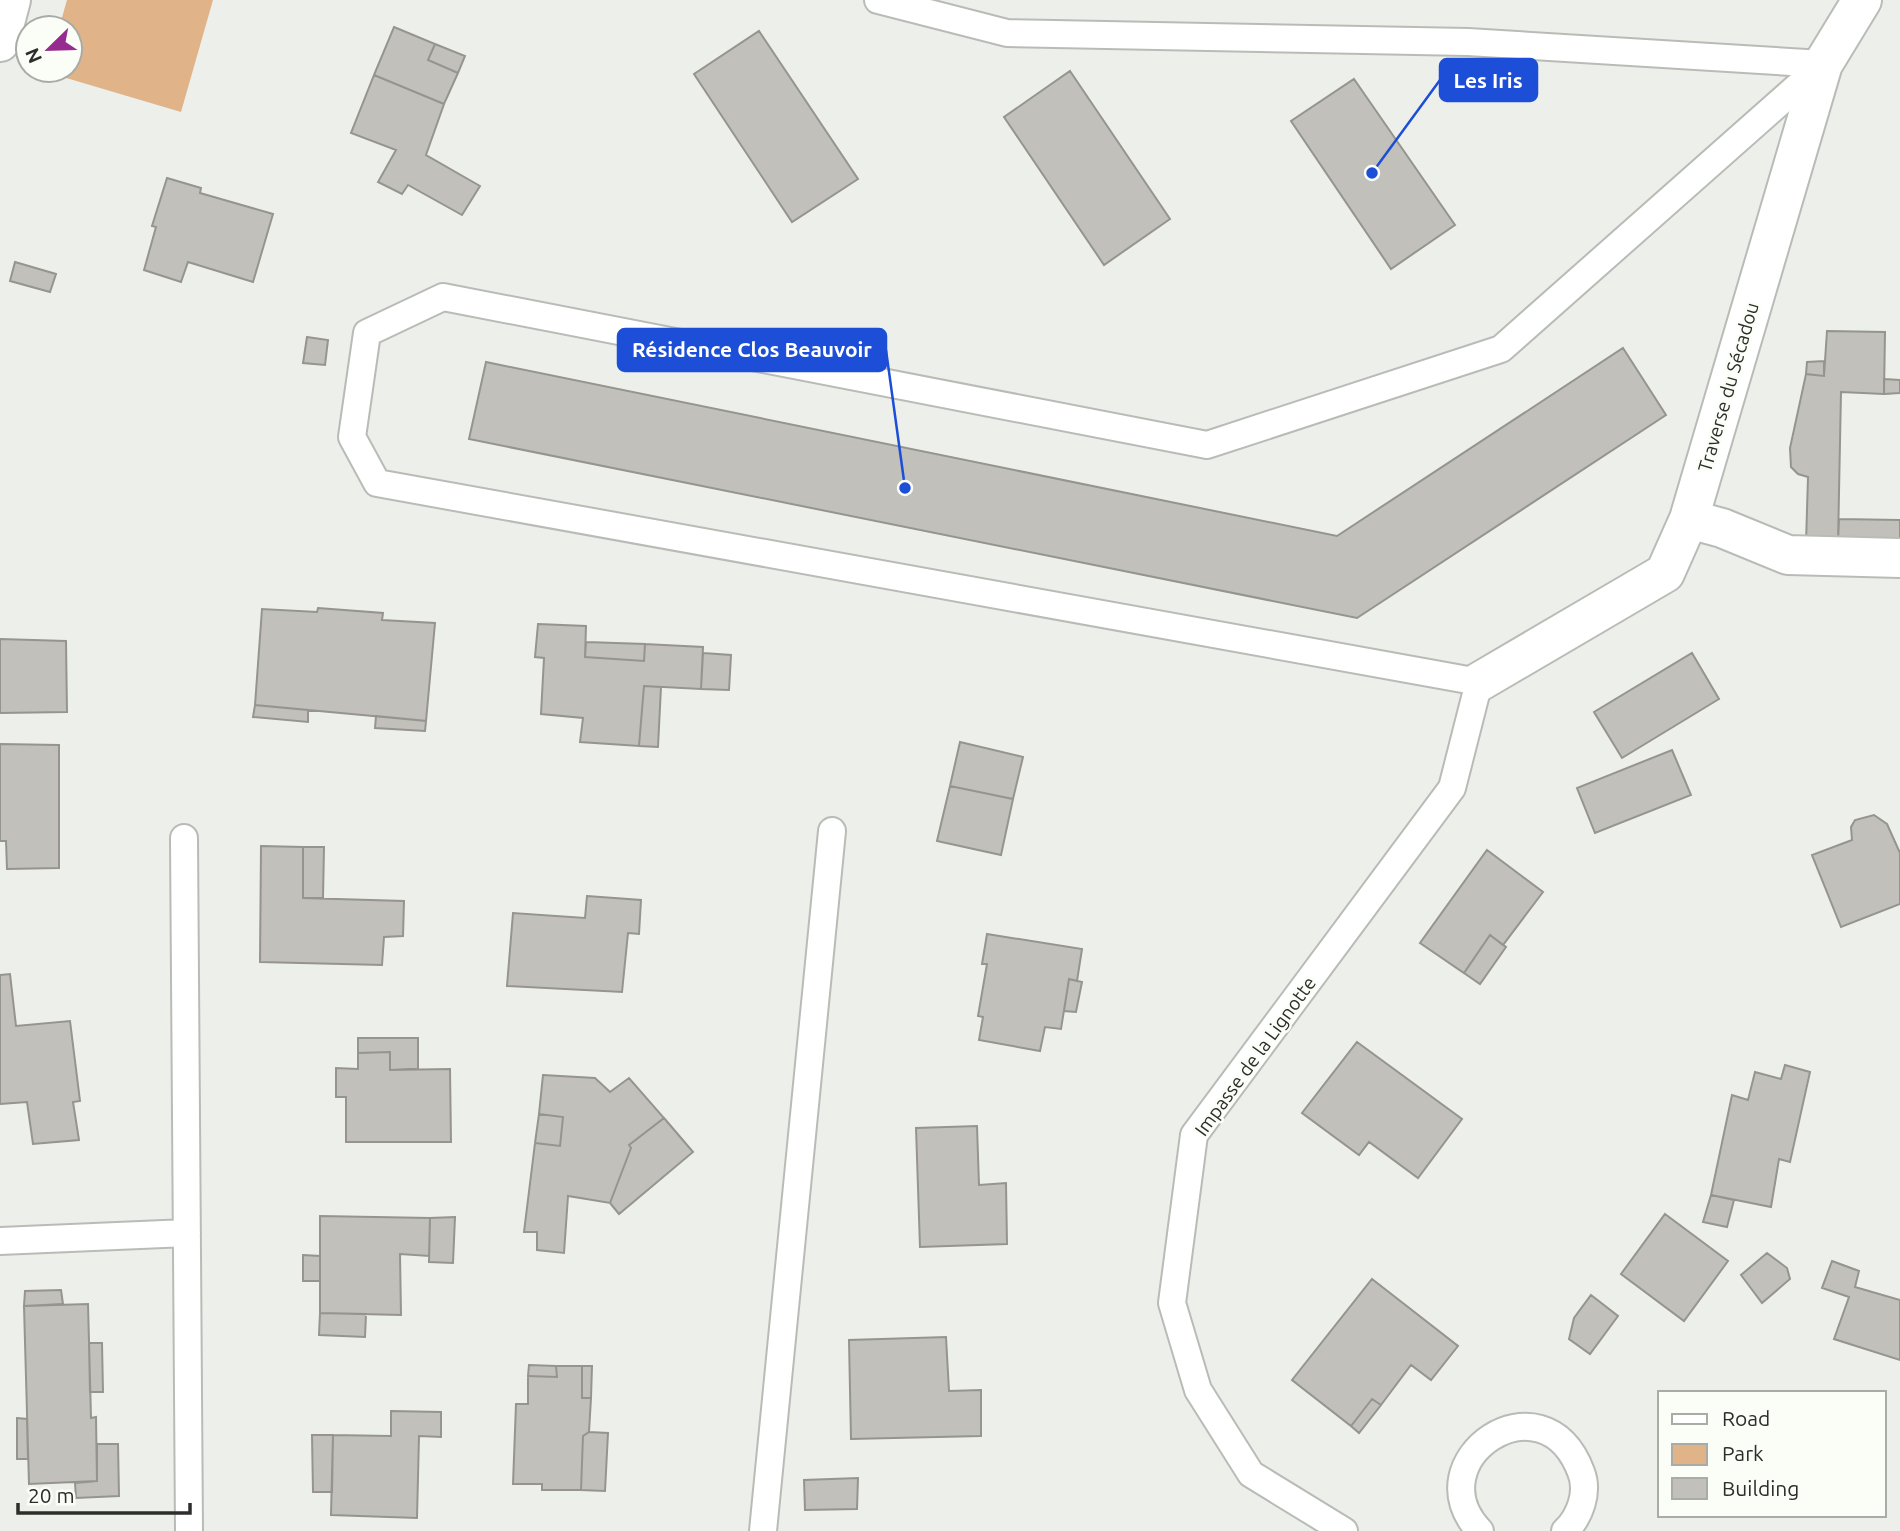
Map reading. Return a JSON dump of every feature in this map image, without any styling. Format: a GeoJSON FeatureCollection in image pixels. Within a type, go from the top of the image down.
{"type":"FeatureCollection","features":[{"type":"Feature","properties":{"kind":"street"},"geometry":{"type":"LineString","coordinates":[[0,42],[11,0]]}},
{"type":"Feature","properties":{"kind":"street","name":"Traverse du Sécadou"},"geometry":{"type":"LineString","coordinates":[[1479,682],[1665,573],[1689,519],[1823,64],[1862,0]]}},
{"type":"Feature","properties":{"kind":"street"},"geometry":{"type":"LineString","coordinates":[[1689,519],[1723,528],[1788,555],[1900,558]]}},
{"type":"Feature","properties":{"kind":"lane"},"geometry":{"type":"LineString","coordinates":[[878,0],[1007,33],[1468,43],[1823,64]]}},
{"type":"Feature","properties":{"kind":"lane"},"geometry":{"type":"LineString","coordinates":[[1479,682],[377,483],[352,437],[368,333],[443,297],[1207,445],[1501,349],[1823,64]]}},
{"type":"Feature","properties":{"kind":"lane","name":"Impasse de la Lignotte"},"geometry":{"type":"LineString","coordinates":[[1344,1531],[1251,1474],[1198,1390],[1172,1303],[1194,1136],[1452,788],[1479,682]]}},
{"type":"Feature","properties":{"kind":"lane"},"geometry":{"type":"LineString","coordinates":[[763,1531],[832,831]]}},
{"type":"Feature","properties":{"kind":"lane"},"geometry":{"type":"LineString","coordinates":[[184,838],[189,1531]]}},
{"type":"Feature","properties":{"kind":"lane"},"geometry":{"type":"LineString","coordinates":[[0,1241],[187,1233]]}},
{"type":"Feature","properties":{"kind":"lane"},"geometry":{"type":"LineString","coordinates":[[1468,1528],[1462,1499],[1463,1474],[1472,1452],[1489,1436],[1513,1427],[1536,1428],[1559,1437],[1575,1455],[1583,1478],[1583,1501],[1573,1523],[1565,1531]]}},
{"type":"Feature","properties":{"kind":"green space"},"geometry":{"type":"Polygon","coordinates":[[[67,0],[213,0],[181,112],[84,83],[84,14],[63,14],[67,0]]]}},
{"type":"Feature","properties":{"kind":"building"},"geometry":{"type":"Polygon","coordinates":[[[394,27],[435,44],[428,60],[458,73],[444,104],[374,75],[394,27]]]}},
{"type":"Feature","properties":{"kind":"building"},"geometry":{"type":"Polygon","coordinates":[[[759,31],[858,179],[792,222],[694,74],[759,31]]]}},
{"type":"Feature","properties":{"kind":"building"},"geometry":{"type":"Polygon","coordinates":[[[435,44],[465,56],[458,73],[428,60],[435,44]]]}},
{"type":"Feature","properties":{"kind":"building"},"geometry":{"type":"Polygon","coordinates":[[[1070,71],[1170,219],[1104,265],[1004,117],[1070,71]]]}},
{"type":"Feature","properties":{"kind":"building"},"geometry":{"type":"Polygon","coordinates":[[[374,75],[444,104],[426,155],[480,186],[462,215],[408,185],[402,194],[378,182],[396,150],[351,133],[374,75]]]}},
{"type":"Feature","properties":{"kind":"building"},"geometry":{"type":"Polygon","coordinates":[[[1354,79],[1455,225],[1391,269],[1291,121],[1354,79]]]}},
{"type":"Feature","properties":{"kind":"building"},"geometry":{"type":"Polygon","coordinates":[[[167,178],[201,188],[200,193],[273,214],[253,282],[188,262],[181,282],[144,270],[156,227],[152,226],[167,178]]]}},
{"type":"Feature","properties":{"kind":"building"},"geometry":{"type":"Polygon","coordinates":[[[15,262],[56,274],[50,292],[10,281],[15,262]]]}},
{"type":"Feature","properties":{"kind":"building"},"geometry":{"type":"Polygon","coordinates":[[[1827,331],[1885,332],[1884,394],[1841,392],[1838,543],[1806,543],[1808,477],[1798,474],[1791,467],[1790,448],[1806,374],[1824,376],[1827,331]]]}},
{"type":"Feature","properties":{"kind":"building"},"geometry":{"type":"Polygon","coordinates":[[[307,337],[328,340],[325,365],[303,363],[307,337]]]}},
{"type":"Feature","properties":{"kind":"building"},"geometry":{"type":"Polygon","coordinates":[[[1623,348],[1666,415],[1357,618],[469,439],[486,362],[1337,536],[1623,348]]]}},
{"type":"Feature","properties":{"kind":"building"},"geometry":{"type":"Polygon","coordinates":[[[1824,361],[1824,376],[1806,374],[1807,362],[1824,361]]]}},
{"type":"Feature","properties":{"kind":"building"},"geometry":{"type":"Polygon","coordinates":[[[1884,379],[1900,380],[1900,393],[1884,394],[1884,379]]]}},
{"type":"Feature","properties":{"kind":"building"},"geometry":{"type":"Polygon","coordinates":[[[1839,519],[1900,520],[1900,545],[1838,543],[1839,519]]]}},
{"type":"Feature","properties":{"kind":"building"},"geometry":{"type":"Polygon","coordinates":[[[318,608],[383,613],[382,620],[435,623],[426,721],[255,705],[262,609],[317,612],[318,608]]]}},
{"type":"Feature","properties":{"kind":"building"},"geometry":{"type":"Polygon","coordinates":[[[538,624],[586,626],[585,657],[644,661],[645,644],[703,647],[701,689],[644,686],[639,746],[580,742],[583,718],[541,714],[544,658],[535,657],[538,624]]]}},
{"type":"Feature","properties":{"kind":"building"},"geometry":{"type":"Polygon","coordinates":[[[0,639],[66,641],[67,712],[0,713],[0,639]]]}},
{"type":"Feature","properties":{"kind":"building"},"geometry":{"type":"Polygon","coordinates":[[[586,642],[645,644],[644,661],[585,657],[586,642]]]}},
{"type":"Feature","properties":{"kind":"building"},"geometry":{"type":"Polygon","coordinates":[[[703,653],[731,655],[729,690],[701,689],[703,653]]]}},
{"type":"Feature","properties":{"kind":"building"},"geometry":{"type":"Polygon","coordinates":[[[1692,653],[1719,699],[1622,758],[1594,712],[1692,653]]]}},
{"type":"Feature","properties":{"kind":"building"},"geometry":{"type":"Polygon","coordinates":[[[644,686],[661,687],[658,747],[639,746],[644,686]]]}},
{"type":"Feature","properties":{"kind":"building"},"geometry":{"type":"Polygon","coordinates":[[[255,705],[308,710],[308,722],[253,717],[255,705]]]}},
{"type":"Feature","properties":{"kind":"building"},"geometry":{"type":"Polygon","coordinates":[[[376,716],[426,721],[425,731],[375,728],[376,716]]]}},
{"type":"Feature","properties":{"kind":"building"},"geometry":{"type":"Polygon","coordinates":[[[960,742],[1023,757],[1013,799],[950,786],[960,742]]]}},
{"type":"Feature","properties":{"kind":"building"},"geometry":{"type":"Polygon","coordinates":[[[0,744],[59,745],[59,868],[7,869],[6,841],[0,841],[0,744]]]}},
{"type":"Feature","properties":{"kind":"building"},"geometry":{"type":"Polygon","coordinates":[[[1672,750],[1691,795],[1595,833],[1577,788],[1672,750]]]}},
{"type":"Feature","properties":{"kind":"building"},"geometry":{"type":"Polygon","coordinates":[[[950,786],[1013,799],[1001,855],[937,841],[950,786]]]}},
{"type":"Feature","properties":{"kind":"building"},"geometry":{"type":"Polygon","coordinates":[[[1874,815],[1887,824],[1900,853],[1900,904],[1841,927],[1812,855],[1852,840],[1851,827],[1855,820],[1874,815]]]}},
{"type":"Feature","properties":{"kind":"building"},"geometry":{"type":"Polygon","coordinates":[[[261,846],[303,847],[303,898],[404,901],[403,936],[384,937],[382,965],[260,962],[261,846]]]}},
{"type":"Feature","properties":{"kind":"building"},"geometry":{"type":"Polygon","coordinates":[[[303,847],[324,847],[323,898],[303,898],[303,847]]]}},
{"type":"Feature","properties":{"kind":"building"},"geometry":{"type":"Polygon","coordinates":[[[1487,850],[1543,892],[1503,945],[1490,935],[1464,973],[1420,943],[1487,850]]]}},
{"type":"Feature","properties":{"kind":"building"},"geometry":{"type":"Polygon","coordinates":[[[587,896],[641,900],[639,934],[628,933],[622,992],[507,986],[513,913],[585,918],[587,896]]]}},
{"type":"Feature","properties":{"kind":"building"},"geometry":{"type":"Polygon","coordinates":[[[987,934],[1082,949],[1077,981],[1069,979],[1061,1029],[1045,1027],[1040,1051],[979,1040],[983,1017],[978,1016],[987,964],[982,964],[987,934]]]}},
{"type":"Feature","properties":{"kind":"building"},"geometry":{"type":"Polygon","coordinates":[[[1490,935],[1506,947],[1480,984],[1464,973],[1490,935]]]}},
{"type":"Feature","properties":{"kind":"building"},"geometry":{"type":"Polygon","coordinates":[[[10,974],[16,1026],[70,1021],[80,1101],[73,1102],[79,1140],[33,1144],[27,1102],[0,1104],[0,975],[10,974]]]}},
{"type":"Feature","properties":{"kind":"building"},"geometry":{"type":"Polygon","coordinates":[[[1069,979],[1082,982],[1076,1012],[1064,1011],[1069,979]]]}},
{"type":"Feature","properties":{"kind":"building"},"geometry":{"type":"Polygon","coordinates":[[[358,1038],[418,1038],[418,1069],[390,1070],[390,1052],[358,1053],[358,1038]]]}},
{"type":"Feature","properties":{"kind":"building"},"geometry":{"type":"Polygon","coordinates":[[[1357,1042],[1462,1119],[1418,1178],[1369,1142],[1359,1155],[1302,1113],[1357,1042]]]}},
{"type":"Feature","properties":{"kind":"building"},"geometry":{"type":"Polygon","coordinates":[[[390,1052],[390,1070],[450,1069],[451,1142],[346,1142],[346,1097],[336,1097],[336,1068],[358,1069],[358,1053],[390,1052]]]}},
{"type":"Feature","properties":{"kind":"building"},"geometry":{"type":"Polygon","coordinates":[[[1785,1065],[1810,1072],[1790,1162],[1779,1159],[1771,1207],[1711,1195],[1732,1095],[1748,1100],[1755,1072],[1781,1079],[1785,1065]]]}},
{"type":"Feature","properties":{"kind":"building"},"geometry":{"type":"Polygon","coordinates":[[[543,1075],[595,1078],[610,1092],[629,1078],[664,1118],[629,1145],[631,1148],[610,1203],[568,1196],[564,1253],[537,1250],[537,1232],[524,1232],[535,1143],[560,1146],[563,1117],[539,1114],[543,1075]]]}},
{"type":"Feature","properties":{"kind":"building"},"geometry":{"type":"Polygon","coordinates":[[[539,1114],[563,1117],[560,1146],[535,1143],[539,1114]]]}},
{"type":"Feature","properties":{"kind":"building"},"geometry":{"type":"Polygon","coordinates":[[[664,1118],[693,1152],[619,1214],[610,1203],[631,1148],[629,1145],[664,1118]]]}},
{"type":"Feature","properties":{"kind":"building"},"geometry":{"type":"Polygon","coordinates":[[[977,1126],[979,1185],[1006,1183],[1007,1244],[920,1247],[916,1128],[977,1126]]]}},
{"type":"Feature","properties":{"kind":"building"},"geometry":{"type":"Polygon","coordinates":[[[1711,1195],[1734,1200],[1727,1227],[1703,1222],[1711,1195]]]}},
{"type":"Feature","properties":{"kind":"building"},"geometry":{"type":"Polygon","coordinates":[[[1665,1214],[1728,1261],[1684,1321],[1621,1274],[1665,1214]]]}},
{"type":"Feature","properties":{"kind":"building"},"geometry":{"type":"Polygon","coordinates":[[[320,1216],[430,1218],[429,1256],[400,1254],[401,1315],[320,1313],[320,1216]]]}},
{"type":"Feature","properties":{"kind":"building"},"geometry":{"type":"Polygon","coordinates":[[[455,1217],[453,1263],[429,1262],[430,1218],[455,1217]]]}},
{"type":"Feature","properties":{"kind":"building"},"geometry":{"type":"Polygon","coordinates":[[[1767,1253],[1787,1268],[1790,1279],[1762,1303],[1741,1275],[1767,1253]]]}},
{"type":"Feature","properties":{"kind":"building"},"geometry":{"type":"Polygon","coordinates":[[[303,1255],[320,1256],[320,1281],[303,1281],[303,1255]]]}},
{"type":"Feature","properties":{"kind":"building"},"geometry":{"type":"Polygon","coordinates":[[[1832,1261],[1859,1271],[1855,1287],[1900,1300],[1900,1360],[1834,1339],[1849,1297],[1822,1288],[1832,1261]]]}},
{"type":"Feature","properties":{"kind":"building"},"geometry":{"type":"Polygon","coordinates":[[[1372,1279],[1458,1346],[1431,1380],[1411,1365],[1381,1405],[1372,1399],[1351,1426],[1292,1380],[1372,1279]]]}},
{"type":"Feature","properties":{"kind":"building"},"geometry":{"type":"Polygon","coordinates":[[[61,1290],[63,1304],[24,1306],[25,1291],[61,1290]]]}},
{"type":"Feature","properties":{"kind":"building"},"geometry":{"type":"Polygon","coordinates":[[[1591,1295],[1618,1316],[1590,1354],[1569,1339],[1574,1318],[1591,1295]]]}},
{"type":"Feature","properties":{"kind":"building"},"geometry":{"type":"Polygon","coordinates":[[[88,1304],[91,1418],[96,1417],[97,1481],[29,1484],[24,1306],[88,1304]]]}},
{"type":"Feature","properties":{"kind":"building"},"geometry":{"type":"Polygon","coordinates":[[[320,1313],[366,1314],[365,1337],[319,1335],[320,1313]]]}},
{"type":"Feature","properties":{"kind":"building"},"geometry":{"type":"Polygon","coordinates":[[[946,1337],[949,1391],[981,1390],[981,1436],[851,1439],[849,1340],[946,1337]]]}},
{"type":"Feature","properties":{"kind":"building"},"geometry":{"type":"Polygon","coordinates":[[[89,1343],[102,1343],[103,1392],[90,1392],[89,1343]]]}},
{"type":"Feature","properties":{"kind":"building"},"geometry":{"type":"Polygon","coordinates":[[[529,1365],[556,1366],[557,1377],[528,1376],[529,1365]]]}},
{"type":"Feature","properties":{"kind":"building"},"geometry":{"type":"Polygon","coordinates":[[[556,1366],[582,1366],[582,1398],[591,1398],[589,1432],[583,1436],[581,1490],[542,1490],[542,1484],[513,1484],[516,1404],[528,1404],[528,1376],[557,1377],[556,1366]]]}},
{"type":"Feature","properties":{"kind":"building"},"geometry":{"type":"Polygon","coordinates":[[[582,1366],[592,1366],[591,1398],[582,1398],[582,1366]]]}},
{"type":"Feature","properties":{"kind":"building"},"geometry":{"type":"Polygon","coordinates":[[[1372,1399],[1381,1405],[1359,1433],[1351,1426],[1372,1399]]]}},
{"type":"Feature","properties":{"kind":"building"},"geometry":{"type":"Polygon","coordinates":[[[391,1411],[441,1412],[441,1437],[419,1436],[417,1518],[331,1515],[333,1435],[391,1436],[391,1411]]]}},
{"type":"Feature","properties":{"kind":"building"},"geometry":{"type":"Polygon","coordinates":[[[17,1418],[27,1419],[28,1459],[17,1459],[17,1418]]]}},
{"type":"Feature","properties":{"kind":"building"},"geometry":{"type":"Polygon","coordinates":[[[589,1432],[608,1433],[605,1491],[581,1490],[583,1436],[589,1432]]]}},
{"type":"Feature","properties":{"kind":"building"},"geometry":{"type":"Polygon","coordinates":[[[312,1435],[333,1435],[332,1492],[313,1492],[312,1435]]]}},
{"type":"Feature","properties":{"kind":"building"},"geometry":{"type":"Polygon","coordinates":[[[97,1444],[118,1444],[119,1496],[76,1498],[75,1483],[97,1481],[97,1444]]]}},
{"type":"Feature","properties":{"kind":"building"},"geometry":{"type":"Polygon","coordinates":[[[858,1478],[857,1509],[805,1510],[804,1480],[858,1478]]]}},
{"type":"Feature","properties":{"kind":"place","name":"Les Iris"},"geometry":{"type":"Point","coordinates":[1372,173]}},
{"type":"Feature","properties":{"kind":"place","name":"Résidence Clos Beauvoir"},"geometry":{"type":"Point","coordinates":[905,488]}}]}
